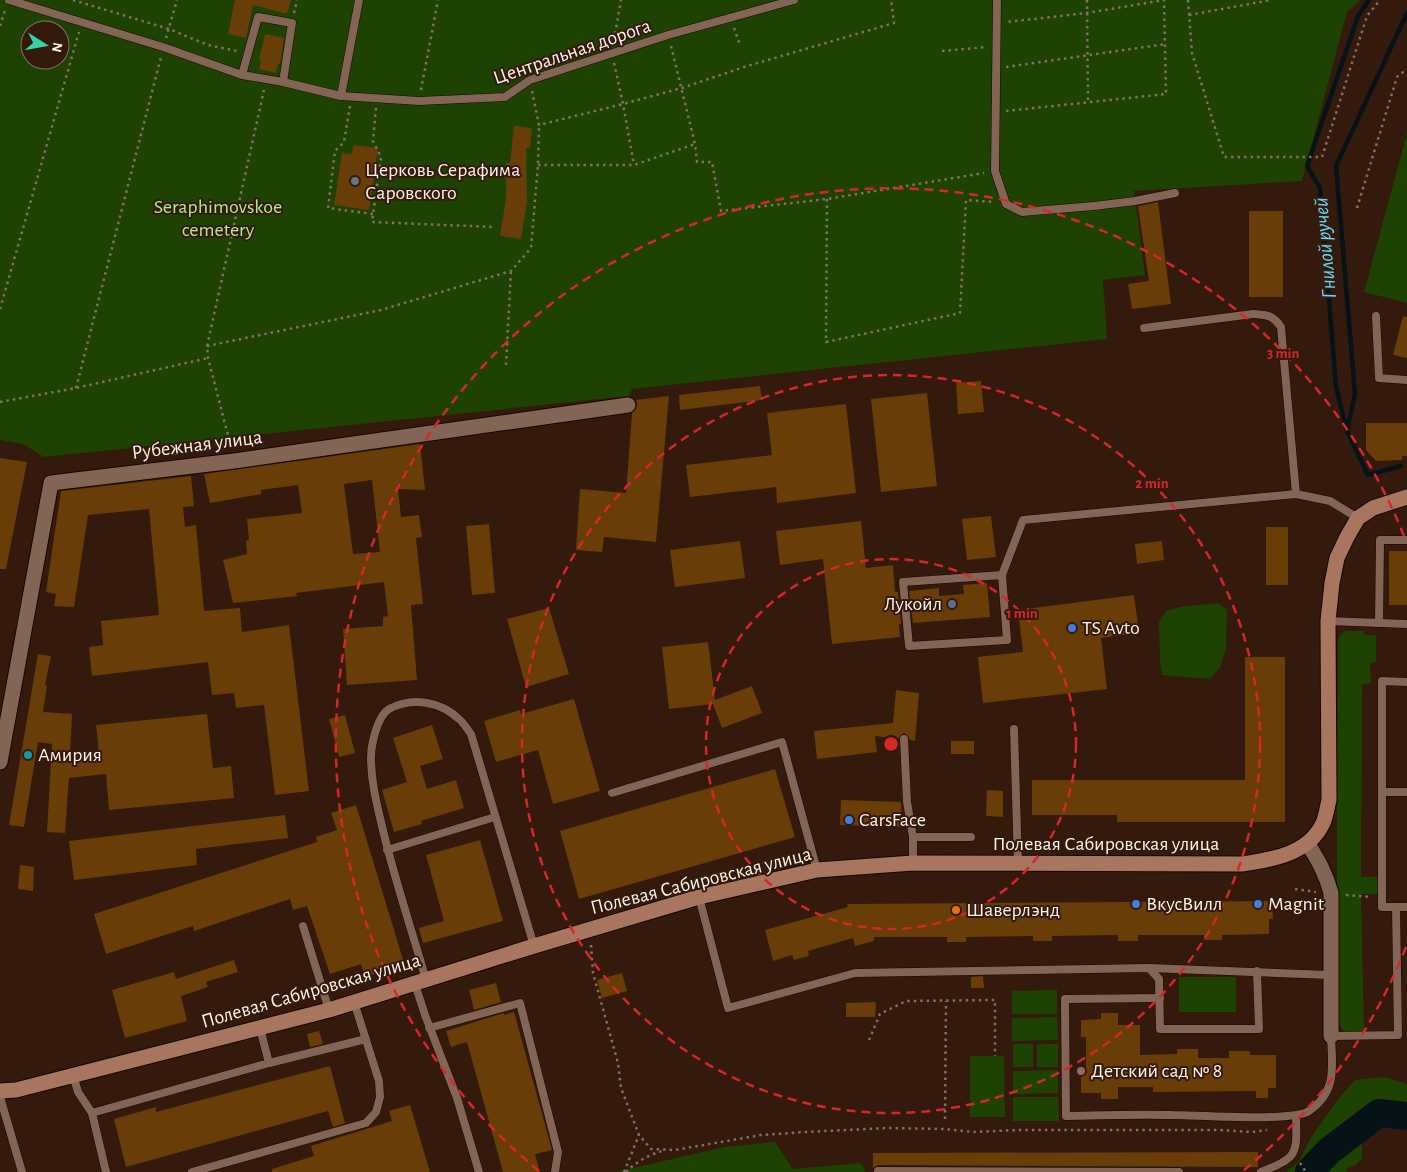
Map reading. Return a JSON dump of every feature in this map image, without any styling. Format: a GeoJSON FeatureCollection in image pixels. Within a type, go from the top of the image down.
{"type":"FeatureCollection","features":[{"type":"Feature","properties":{"kind":"street","name":"Рубежная улица"},"geometry":{"type":"LineString","coordinates":[[0,761],[51,483],[234,461],[628,405]]}},
{"type":"Feature","properties":{"kind":"street"},"geometry":{"type":"LineString","coordinates":[[1331,1036],[1331,893],[1322,865],[1308,844],[1322,824],[1330,800],[1328,621],[1332,583],[1338,558],[1358,518],[1373,508],[1407,497]]}},
{"type":"Feature","properties":{"kind":"street","name":"Полевая Сабировская улица"},"geometry":{"type":"LineString","coordinates":[[0,1091],[16,1090],[330,1010],[699,897],[817,870],[913,862],[1242,864],[1267,860],[1287,854],[1308,844]]}},
{"type":"Feature","properties":{"kind":"lane","name":"Центральная дорога"},"geometry":{"type":"LineString","coordinates":[[9,0],[83,21],[242,75],[282,82],[340,96],[418,101],[504,97],[530,80],[668,35],[794,0]]}},
{"type":"Feature","properties":{"kind":"lane"},"geometry":{"type":"LineString","coordinates":[[340,96],[360,0]]}},
{"type":"Feature","properties":{"kind":"lane"},"geometry":{"type":"LineString","coordinates":[[997,0],[995,171],[1006,204],[1022,212],[1127,202],[1175,193]]}},
{"type":"Feature","properties":{"kind":"lane"},"geometry":{"type":"LineString","coordinates":[[242,75],[258,17],[292,23],[282,82]]}},
{"type":"Feature","properties":{"kind":"lane"},"geometry":{"type":"LineString","coordinates":[[1144,328],[1253,314],[1267,315],[1276,320],[1281,327],[1296,494]]}},
{"type":"Feature","properties":{"kind":"lane"},"geometry":{"type":"LineString","coordinates":[[1376,316],[1380,378],[1407,380]]}},
{"type":"Feature","properties":{"kind":"lane"},"geometry":{"type":"LineString","coordinates":[[1002,575],[903,582],[909,646],[1007,640],[1002,575],[1022,520],[1296,494],[1330,501],[1358,518]]}},
{"type":"Feature","properties":{"kind":"lane"},"geometry":{"type":"LineString","coordinates":[[1379,623],[1380,540],[1407,540]]}},
{"type":"Feature","properties":{"kind":"lane"},"geometry":{"type":"LineString","coordinates":[[1328,621],[1407,624]]}},
{"type":"Feature","properties":{"kind":"lane"},"geometry":{"type":"LineString","coordinates":[[1407,682],[1382,681],[1382,907],[1407,907]]}},
{"type":"Feature","properties":{"kind":"lane"},"geometry":{"type":"LineString","coordinates":[[479,1172],[457,1098],[429,1028],[421,982],[387,850],[373,784],[371,756],[376,728],[387,710],[408,702],[430,702],[446,708],[461,720],[471,734],[534,946]]}},
{"type":"Feature","properties":{"kind":"lane"},"geometry":{"type":"LineString","coordinates":[[1014,730],[1018,864]]}},
{"type":"Feature","properties":{"kind":"lane"},"geometry":{"type":"LineString","coordinates":[[904,739],[907,802],[913,837],[913,862]]}},
{"type":"Feature","properties":{"kind":"lane"},"geometry":{"type":"LineString","coordinates":[[612,793],[782,742],[817,870]]}},
{"type":"Feature","properties":{"kind":"lane"},"geometry":{"type":"LineString","coordinates":[[1382,792],[1407,792]]}},
{"type":"Feature","properties":{"kind":"lane"},"geometry":{"type":"LineString","coordinates":[[387,850],[495,817]]}},
{"type":"Feature","properties":{"kind":"lane"},"geometry":{"type":"LineString","coordinates":[[913,837],[971,837]]}},
{"type":"Feature","properties":{"kind":"lane"},"geometry":{"type":"LineString","coordinates":[[699,897],[728,1008],[855,973],[1150,968],[1330,975]]}},
{"type":"Feature","properties":{"kind":"lane"},"geometry":{"type":"LineString","coordinates":[[1160,998],[1065,999],[1066,1116],[1171,1114],[1296,1116],[1304,1114],[1311,1110],[1325,1096],[1330,1087],[1332,1075],[1331,1036],[1398,1036],[1396,907]]}},
{"type":"Feature","properties":{"kind":"lane"},"geometry":{"type":"LineString","coordinates":[[303,926],[330,1010]]}},
{"type":"Feature","properties":{"kind":"lane"},"geometry":{"type":"LineString","coordinates":[[1150,968],[1159,979],[1160,1029],[1259,1029],[1257,972]]}},
{"type":"Feature","properties":{"kind":"lane"},"geometry":{"type":"LineString","coordinates":[[192,1172],[366,1123],[376,1112],[380,1097],[379,1081],[354,1002]]}},
{"type":"Feature","properties":{"kind":"lane"},"geometry":{"type":"LineString","coordinates":[[429,1028],[520,1003],[558,1152],[555,1172]]}},
{"type":"Feature","properties":{"kind":"lane"},"geometry":{"type":"LineString","coordinates":[[260,1028],[269,1063]]}},
{"type":"Feature","properties":{"kind":"lane"},"geometry":{"type":"LineString","coordinates":[[92,1113],[269,1063],[366,1040]]}},
{"type":"Feature","properties":{"kind":"lane"},"geometry":{"type":"LineString","coordinates":[[73,1075],[78,1092],[92,1113],[106,1172]]}},
{"type":"Feature","properties":{"kind":"lane"},"geometry":{"type":"LineString","coordinates":[[0,1097],[22,1172]]}},
{"type":"Feature","properties":{"kind":"lane"},"geometry":{"type":"LineString","coordinates":[[1261,1172],[1284,1163],[1294,1152],[1296,1116]]}},
{"type":"Feature","properties":{"kind":"lane"},"geometry":{"type":"LineString","coordinates":[[878,1172],[1179,1172]]}},
{"type":"Feature","properties":{"kind":"path"},"geometry":{"type":"LineString","coordinates":[[74,0],[169,29],[208,45],[249,53]]}},
{"type":"Feature","properties":{"kind":"path"},"geometry":{"type":"LineString","coordinates":[[76,388],[163,47],[177,0]]}},
{"type":"Feature","properties":{"kind":"path"},"geometry":{"type":"LineString","coordinates":[[418,101],[438,0]]}},
{"type":"Feature","properties":{"kind":"path"},"geometry":{"type":"LineString","coordinates":[[621,0],[611,53],[634,165]]}},
{"type":"Feature","properties":{"kind":"path"},"geometry":{"type":"LineString","coordinates":[[539,125],[682,88],[744,67],[894,23],[891,0]]}},
{"type":"Feature","properties":{"kind":"path"},"geometry":{"type":"LineString","coordinates":[[1087,0],[1088,102]]}},
{"type":"Feature","properties":{"kind":"path"},"geometry":{"type":"LineString","coordinates":[[1001,112],[1166,94],[1164,0],[1087,13],[1005,22]]}},
{"type":"Feature","properties":{"kind":"path"},"geometry":{"type":"LineString","coordinates":[[1188,0],[1192,53],[1224,158],[1322,157],[1367,16],[1380,0]]}},
{"type":"Feature","properties":{"kind":"path"},"geometry":{"type":"LineString","coordinates":[[1189,15],[1271,0]]}},
{"type":"Feature","properties":{"kind":"path"},"geometry":{"type":"LineString","coordinates":[[0,26],[5,9]]}},
{"type":"Feature","properties":{"kind":"path"},"geometry":{"type":"LineString","coordinates":[[1005,30],[1006,14]]}},
{"type":"Feature","properties":{"kind":"path"},"geometry":{"type":"LineString","coordinates":[[731,17],[740,45]]}},
{"type":"Feature","properties":{"kind":"path"},"geometry":{"type":"LineString","coordinates":[[0,309],[83,21]]}},
{"type":"Feature","properties":{"kind":"path"},"geometry":{"type":"LineString","coordinates":[[668,35],[695,144],[696,162],[712,162],[722,210],[827,199],[995,171]]}},
{"type":"Feature","properties":{"kind":"path"},"geometry":{"type":"LineString","coordinates":[[942,50],[1003,47],[1003,67],[1166,44]]}},
{"type":"Feature","properties":{"kind":"path"},"geometry":{"type":"LineString","coordinates":[[1357,208],[1397,78],[1401,73],[1407,72]]}},
{"type":"Feature","properties":{"kind":"path"},"geometry":{"type":"LineString","coordinates":[[234,461],[208,358],[207,346],[267,79]]}},
{"type":"Feature","properties":{"kind":"path"},"geometry":{"type":"LineString","coordinates":[[506,365],[512,272],[531,248],[538,165],[539,125],[530,80]]}},
{"type":"Feature","properties":{"kind":"path"},"geometry":{"type":"LineString","coordinates":[[351,97],[344,142],[336,151],[328,208],[373,214]]}},
{"type":"Feature","properties":{"kind":"path"},"geometry":{"type":"LineString","coordinates":[[378,99],[373,141],[381,157],[372,222],[494,226]]}},
{"type":"Feature","properties":{"kind":"path"},"geometry":{"type":"LineString","coordinates":[[538,165],[634,165],[695,144]]}},
{"type":"Feature","properties":{"kind":"path"},"geometry":{"type":"LineString","coordinates":[[827,199],[826,342],[960,313],[966,200],[1006,204]]}},
{"type":"Feature","properties":{"kind":"path"},"geometry":{"type":"LineString","coordinates":[[207,346],[381,310],[512,272]]}},
{"type":"Feature","properties":{"kind":"path"},"geometry":{"type":"LineString","coordinates":[[0,402],[76,388],[208,358]]}},
{"type":"Feature","properties":{"kind":"path"},"geometry":{"type":"LineString","coordinates":[[590,945],[593,973],[616,1054],[622,1088],[639,1135],[651,1149],[675,1150],[760,1136],[887,1128],[944,1129],[973,1132],[1019,1130],[1220,1130],[1252,1132],[1272,1129]]}},
{"type":"Feature","properties":{"kind":"path"},"geometry":{"type":"LineString","coordinates":[[869,1040],[880,1014],[906,1001],[995,1000],[994,1056]]}},
{"type":"Feature","properties":{"kind":"path"},"geometry":{"type":"LineString","coordinates":[[945,1119],[946,1001]]}},
{"type":"Feature","properties":{"kind":"path"},"geometry":{"type":"LineString","coordinates":[[625,1172],[639,1135]]}},
{"type":"Feature","properties":{"kind":"path"},"geometry":{"type":"LineString","coordinates":[[625,1172],[656,1153],[666,1150]]}},
{"type":"Feature","properties":{"kind":"path"},"geometry":{"type":"LineString","coordinates":[[1299,1163],[1306,1172]]}},
{"type":"Feature","properties":{"kind":"green space","name":"Seraphimovskoe cemetery"},"geometry":{"type":"Polygon","coordinates":[[[0,0],[1360,0],[1347,12],[1302,181],[1134,191],[1145,275],[1103,280],[1107,339],[632,389],[629,396],[44,457],[23,444],[0,440],[0,0]]]}},
{"type":"Feature","properties":{"kind":"green space"},"geometry":{"type":"Polygon","coordinates":[[[1407,133],[1407,303],[1364,292],[1407,133]]]}},
{"type":"Feature","properties":{"kind":"green space"},"geometry":{"type":"Polygon","coordinates":[[[1218,603],[1227,610],[1226,648],[1220,668],[1210,679],[1162,675],[1159,622],[1166,611],[1180,607],[1218,603]]]}},
{"type":"Feature","properties":{"kind":"green space"},"geometry":{"type":"Polygon","coordinates":[[[1345,631],[1364,631],[1364,635],[1376,635],[1376,662],[1370,663],[1371,683],[1362,684],[1361,877],[1380,877],[1380,894],[1361,894],[1364,1032],[1345,1033],[1336,1020],[1338,640],[1345,631]]]}},
{"type":"Feature","properties":{"kind":"green space"},"geometry":{"type":"Polygon","coordinates":[[[1179,977],[1236,977],[1236,1012],[1179,1012],[1179,977]]]}},
{"type":"Feature","properties":{"kind":"green space"},"geometry":{"type":"Polygon","coordinates":[[[1057,990],[1057,1014],[1012,1014],[1012,991],[1057,990]]]}},
{"type":"Feature","properties":{"kind":"green space"},"geometry":{"type":"Polygon","coordinates":[[[1057,1017],[1058,1040],[1012,1041],[1012,1018],[1057,1017]]]}},
{"type":"Feature","properties":{"kind":"green space"},"geometry":{"type":"Polygon","coordinates":[[[1013,1044],[1033,1044],[1033,1067],[1013,1067],[1013,1044]]]}},
{"type":"Feature","properties":{"kind":"green space"},"geometry":{"type":"Polygon","coordinates":[[[1037,1044],[1058,1044],[1058,1067],[1037,1067],[1037,1044]]]}},
{"type":"Feature","properties":{"kind":"green space"},"geometry":{"type":"Polygon","coordinates":[[[970,1056],[1004,1056],[1005,1117],[970,1117],[970,1056]]]}},
{"type":"Feature","properties":{"kind":"green space"},"geometry":{"type":"Polygon","coordinates":[[[1058,1070],[1058,1093],[1013,1094],[1013,1071],[1058,1070]]]}},
{"type":"Feature","properties":{"kind":"green space"},"geometry":{"type":"Polygon","coordinates":[[[1385,1077],[1407,1084],[1407,1121],[1379,1119],[1362,1139],[1362,1158],[1356,1165],[1348,1168],[1346,1172],[1286,1172],[1299,1161],[1312,1136],[1338,1099],[1355,1080],[1385,1077]]]}},
{"type":"Feature","properties":{"kind":"green space"},"geometry":{"type":"Polygon","coordinates":[[[1013,1097],[1058,1097],[1059,1121],[1013,1121],[1013,1097]]]}},
{"type":"Feature","properties":{"kind":"green space"},"geometry":{"type":"Polygon","coordinates":[[[775,1142],[793,1169],[861,1163],[866,1172],[616,1172],[724,1147],[775,1142]]]}},
{"type":"Feature","properties":{"kind":"building"},"geometry":{"type":"Polygon","coordinates":[[[235,0],[291,0],[287,14],[253,5],[246,38],[228,34],[235,0]]]}},
{"type":"Feature","properties":{"kind":"building"},"geometry":{"type":"Polygon","coordinates":[[[265,34],[284,38],[280,64],[278,64],[276,73],[259,69],[261,61],[259,60],[265,34]]]}},
{"type":"Feature","properties":{"kind":"building"},"geometry":{"type":"Polygon","coordinates":[[[514,126],[532,128],[530,148],[526,148],[527,202],[521,239],[500,236],[506,198],[506,163],[510,163],[514,126]]]}},
{"type":"Feature","properties":{"kind":"building","name":"Церковь Серафима Саровского"},"geometry":{"type":"Polygon","coordinates":[[[353,145],[378,148],[369,210],[334,205],[342,153],[352,154],[353,145]]]}},
{"type":"Feature","properties":{"kind":"building"},"geometry":{"type":"Polygon","coordinates":[[[1158,202],[1171,304],[1132,309],[1128,284],[1149,281],[1138,206],[1158,202]]]}},
{"type":"Feature","properties":{"kind":"building"},"geometry":{"type":"Polygon","coordinates":[[[1249,211],[1283,211],[1283,297],[1249,297],[1249,211]]]}},
{"type":"Feature","properties":{"kind":"building"},"geometry":{"type":"Polygon","coordinates":[[[1403,316],[1407,317],[1407,358],[1393,355],[1403,316]]]}},
{"type":"Feature","properties":{"kind":"building"},"geometry":{"type":"Polygon","coordinates":[[[981,381],[984,412],[958,414],[956,383],[981,381]]]}},
{"type":"Feature","properties":{"kind":"building"},"geometry":{"type":"Polygon","coordinates":[[[760,386],[762,400],[680,410],[679,395],[760,386]]]}},
{"type":"Feature","properties":{"kind":"building"},"geometry":{"type":"Polygon","coordinates":[[[927,393],[937,486],[881,492],[871,399],[927,393]]]}},
{"type":"Feature","properties":{"kind":"building"},"geometry":{"type":"Polygon","coordinates":[[[669,396],[656,542],[604,537],[602,552],[576,550],[580,489],[626,493],[632,413],[636,409],[636,400],[669,396]]]}},
{"type":"Feature","properties":{"kind":"building"},"geometry":{"type":"Polygon","coordinates":[[[846,404],[856,493],[777,503],[776,487],[690,497],[686,465],[772,455],[767,413],[846,404]]]}},
{"type":"Feature","properties":{"kind":"building"},"geometry":{"type":"Polygon","coordinates":[[[1366,423],[1407,423],[1407,456],[1402,456],[1402,460],[1376,461],[1366,450],[1366,423]]]}},
{"type":"Feature","properties":{"kind":"building"},"geometry":{"type":"Polygon","coordinates":[[[420,444],[425,490],[398,489],[401,517],[419,515],[422,537],[416,538],[423,604],[411,605],[417,680],[347,685],[343,629],[383,626],[383,617],[388,616],[384,582],[296,593],[297,596],[233,603],[223,560],[247,554],[246,541],[249,540],[247,519],[302,513],[298,485],[261,490],[261,494],[210,503],[204,474],[420,444]],[[372,480],[344,484],[353,554],[380,552],[372,480]]]}},
{"type":"Feature","properties":{"kind":"building"},"geometry":{"type":"Polygon","coordinates":[[[0,458],[27,462],[6,569],[0,569],[0,458]]]}},
{"type":"Feature","properties":{"kind":"building"},"geometry":{"type":"Polygon","coordinates":[[[191,476],[194,506],[183,507],[185,527],[196,525],[204,611],[240,608],[242,632],[289,625],[309,791],[275,795],[264,705],[236,708],[234,693],[212,695],[208,662],[92,676],[89,647],[103,645],[101,621],[159,615],[149,509],[88,515],[74,607],[54,606],[56,594],[46,592],[61,491],[191,476]]]}},
{"type":"Feature","properties":{"kind":"building"},"geometry":{"type":"Polygon","coordinates":[[[991,516],[996,557],[967,560],[962,519],[991,516]]]}},
{"type":"Feature","properties":{"kind":"building"},"geometry":{"type":"Polygon","coordinates":[[[861,521],[866,568],[893,565],[895,592],[898,592],[901,624],[899,624],[900,637],[832,644],[823,559],[780,565],[776,531],[861,521]]]}},
{"type":"Feature","properties":{"kind":"building"},"geometry":{"type":"Polygon","coordinates":[[[489,524],[495,593],[472,595],[466,526],[489,524]]]}},
{"type":"Feature","properties":{"kind":"building"},"geometry":{"type":"Polygon","coordinates":[[[1266,527],[1288,527],[1288,585],[1266,585],[1266,527]]]}},
{"type":"Feature","properties":{"kind":"building"},"geometry":{"type":"Polygon","coordinates":[[[740,541],[745,578],[675,587],[670,550],[740,541]]]}},
{"type":"Feature","properties":{"kind":"building"},"geometry":{"type":"Polygon","coordinates":[[[1162,541],[1164,560],[1137,564],[1135,544],[1162,541]]]}},
{"type":"Feature","properties":{"kind":"building"},"geometry":{"type":"Polygon","coordinates":[[[1389,551],[1407,551],[1407,605],[1389,605],[1389,551]]]}},
{"type":"Feature","properties":{"kind":"building","name":"Лукойл"},"geometry":{"type":"Polygon","coordinates":[[[987,583],[990,617],[913,623],[909,591],[939,588],[939,596],[964,594],[963,585],[987,583]]]}},
{"type":"Feature","properties":{"kind":"building"},"geometry":{"type":"Polygon","coordinates":[[[1134,595],[1139,633],[1101,638],[1107,689],[983,703],[978,657],[1023,652],[1018,610],[1134,595]]]}},
{"type":"Feature","properties":{"kind":"building"},"geometry":{"type":"Polygon","coordinates":[[[549,608],[569,674],[526,687],[507,619],[549,608]]]}},
{"type":"Feature","properties":{"kind":"building"},"geometry":{"type":"Polygon","coordinates":[[[708,642],[715,700],[752,686],[762,713],[722,728],[713,704],[669,709],[662,647],[708,642]]]}},
{"type":"Feature","properties":{"kind":"building"},"geometry":{"type":"Polygon","coordinates":[[[38,654],[51,656],[45,685],[47,685],[43,712],[72,714],[70,754],[99,752],[96,725],[207,714],[213,768],[231,766],[234,798],[109,810],[106,774],[69,778],[65,833],[47,832],[52,744],[38,742],[24,827],[9,825],[38,654]]]}},
{"type":"Feature","properties":{"kind":"building"},"geometry":{"type":"Polygon","coordinates":[[[1245,657],[1285,657],[1285,822],[1117,822],[1117,815],[1032,815],[1032,780],[1245,780],[1245,657]]]}},
{"type":"Feature","properties":{"kind":"building"},"geometry":{"type":"Polygon","coordinates":[[[896,690],[919,693],[915,741],[910,740],[904,733],[898,739],[875,736],[877,752],[817,759],[814,731],[893,723],[896,690]]]}},
{"type":"Feature","properties":{"kind":"building"},"geometry":{"type":"Polygon","coordinates":[[[574,699],[600,791],[553,804],[538,750],[496,762],[484,721],[520,710],[521,714],[574,699]]]}},
{"type":"Feature","properties":{"kind":"building"},"geometry":{"type":"Polygon","coordinates":[[[345,715],[355,753],[339,757],[329,719],[345,715]]]}},
{"type":"Feature","properties":{"kind":"building"},"geometry":{"type":"Polygon","coordinates":[[[432,725],[443,759],[420,766],[427,789],[456,780],[464,808],[421,821],[422,824],[394,832],[382,790],[407,782],[393,738],[432,725]]]}},
{"type":"Feature","properties":{"kind":"building"},"geometry":{"type":"Polygon","coordinates":[[[951,741],[974,741],[974,754],[951,754],[951,741]]]}},
{"type":"Feature","properties":{"kind":"building"},"geometry":{"type":"Polygon","coordinates":[[[775,769],[795,837],[579,899],[560,831],[775,769]]]}},
{"type":"Feature","properties":{"kind":"building"},"geometry":{"type":"Polygon","coordinates":[[[987,790],[1003,791],[1003,817],[986,816],[987,790]]]}},
{"type":"Feature","properties":{"kind":"building"},"geometry":{"type":"Polygon","coordinates":[[[841,800],[901,802],[902,827],[840,825],[841,800]]]}},
{"type":"Feature","properties":{"kind":"building"},"geometry":{"type":"Polygon","coordinates":[[[356,805],[405,966],[365,977],[361,964],[330,974],[307,906],[293,910],[290,899],[194,931],[193,926],[106,954],[94,914],[317,842],[316,837],[337,830],[331,813],[356,805]]]}},
{"type":"Feature","properties":{"kind":"building"},"geometry":{"type":"Polygon","coordinates":[[[285,815],[288,838],[196,849],[197,865],[74,880],[69,841],[285,815]]]}},
{"type":"Feature","properties":{"kind":"building"},"geometry":{"type":"Polygon","coordinates":[[[480,840],[503,921],[423,943],[419,928],[444,921],[426,855],[480,840]]]}},
{"type":"Feature","properties":{"kind":"building"},"geometry":{"type":"Polygon","coordinates":[[[20,865],[34,867],[33,891],[18,889],[20,865]]]}},
{"type":"Feature","properties":{"kind":"building"},"geometry":{"type":"Polygon","coordinates":[[[1272,901],[1273,919],[1269,919],[1269,934],[1222,935],[1222,940],[1204,940],[1204,935],[1138,935],[1138,941],[1118,941],[1118,935],[1052,936],[1052,941],[1033,941],[1033,936],[966,937],[966,942],[947,942],[947,937],[874,937],[874,941],[855,946],[853,938],[808,951],[809,956],[794,960],[792,955],[773,961],[765,930],[848,907],[847,904],[1272,901]]]}},
{"type":"Feature","properties":{"kind":"building"},"geometry":{"type":"Polygon","coordinates":[[[234,960],[238,972],[206,982],[208,987],[181,996],[187,1021],[125,1038],[112,990],[174,972],[176,979],[234,960]]]}},
{"type":"Feature","properties":{"kind":"building"},"geometry":{"type":"Polygon","coordinates":[[[622,973],[627,991],[602,998],[597,980],[622,973]]]}},
{"type":"Feature","properties":{"kind":"building"},"geometry":{"type":"Polygon","coordinates":[[[983,976],[984,988],[971,988],[971,977],[983,976]]]}},
{"type":"Feature","properties":{"kind":"building"},"geometry":{"type":"Polygon","coordinates":[[[496,983],[501,1002],[474,1010],[469,990],[496,983]]]}},
{"type":"Feature","properties":{"kind":"building"},"geometry":{"type":"Polygon","coordinates":[[[876,1002],[875,1017],[846,1017],[846,1003],[876,1002]]]}},
{"type":"Feature","properties":{"kind":"building"},"geometry":{"type":"Polygon","coordinates":[[[514,1012],[552,1150],[535,1154],[540,1172],[503,1172],[467,1042],[451,1047],[446,1031],[504,1013],[504,1015],[514,1012]]]}},
{"type":"Feature","properties":{"kind":"building"},"geometry":{"type":"Polygon","coordinates":[[[1101,1013],[1118,1013],[1118,1025],[1140,1025],[1140,1055],[1177,1054],[1177,1049],[1198,1049],[1198,1058],[1229,1058],[1229,1051],[1250,1051],[1250,1055],[1276,1055],[1276,1088],[1268,1088],[1268,1098],[1256,1098],[1256,1091],[1153,1092],[1153,1087],[1118,1087],[1118,1099],[1101,1099],[1101,1093],[1081,1093],[1081,1075],[1086,1075],[1086,1037],[1081,1037],[1081,1020],[1101,1019],[1101,1013]]]}},
{"type":"Feature","properties":{"kind":"building"},"geometry":{"type":"Polygon","coordinates":[[[319,1031],[323,1044],[310,1047],[307,1034],[319,1031]]]}},
{"type":"Feature","properties":{"kind":"building"},"geometry":{"type":"Polygon","coordinates":[[[330,1066],[345,1123],[333,1127],[328,1111],[126,1167],[114,1119],[156,1107],[156,1112],[330,1066]]]}},
{"type":"Feature","properties":{"kind":"building"},"geometry":{"type":"Polygon","coordinates":[[[410,1105],[430,1172],[272,1172],[272,1169],[314,1156],[311,1146],[392,1121],[389,1111],[410,1105]]]}},
{"type":"Feature","properties":{"kind":"building"},"geometry":{"type":"Polygon","coordinates":[[[1258,1152],[1258,1167],[878,1165],[873,1168],[873,1153],[1258,1152]]]}},
{"type":"Feature","properties":{"kind":"waterway","name":"Гнилой ручей"},"geometry":{"type":"LineString","coordinates":[[1369,0],[1358,16],[1307,166],[1320,188],[1336,387],[1347,431],[1368,475],[1401,466]]}},
{"type":"Feature","properties":{"kind":"waterway"},"geometry":{"type":"LineString","coordinates":[[1347,430],[1355,394],[1336,166],[1407,13]]}},
{"type":"Feature","properties":{"kind":"waterway"},"geometry":{"type":"LineString","coordinates":[[1309,1172],[1329,1151],[1379,1113],[1407,1116]]}},
{"type":"Feature","properties":{"kind":"place","name":"Церковь Серафима Саровского"},"geometry":{"type":"Point","coordinates":[355,181]}},
{"type":"Feature","properties":{"kind":"place","name":"Лукойл"},"geometry":{"type":"Point","coordinates":[952,604]}},
{"type":"Feature","properties":{"kind":"place","name":"TS Avto"},"geometry":{"type":"Point","coordinates":[1072,628]}},
{"type":"Feature","properties":{"kind":"place","name":"Амирия"},"geometry":{"type":"Point","coordinates":[28,755]}},
{"type":"Feature","properties":{"kind":"place","name":"CarsFace"},"geometry":{"type":"Point","coordinates":[849,820]}},
{"type":"Feature","properties":{"kind":"place","name":"ВкусВилл"},"geometry":{"type":"Point","coordinates":[1136,904]}},
{"type":"Feature","properties":{"kind":"place","name":"Magnit"},"geometry":{"type":"Point","coordinates":[1258,904]}},
{"type":"Feature","properties":{"kind":"place","name":"Шаверлэнд"},"geometry":{"type":"Point","coordinates":[956,910]}},
{"type":"Feature","properties":{"kind":"place","name":"Детский сад № 8"},"geometry":{"type":"Point","coordinates":[1081,1071]}}]}
